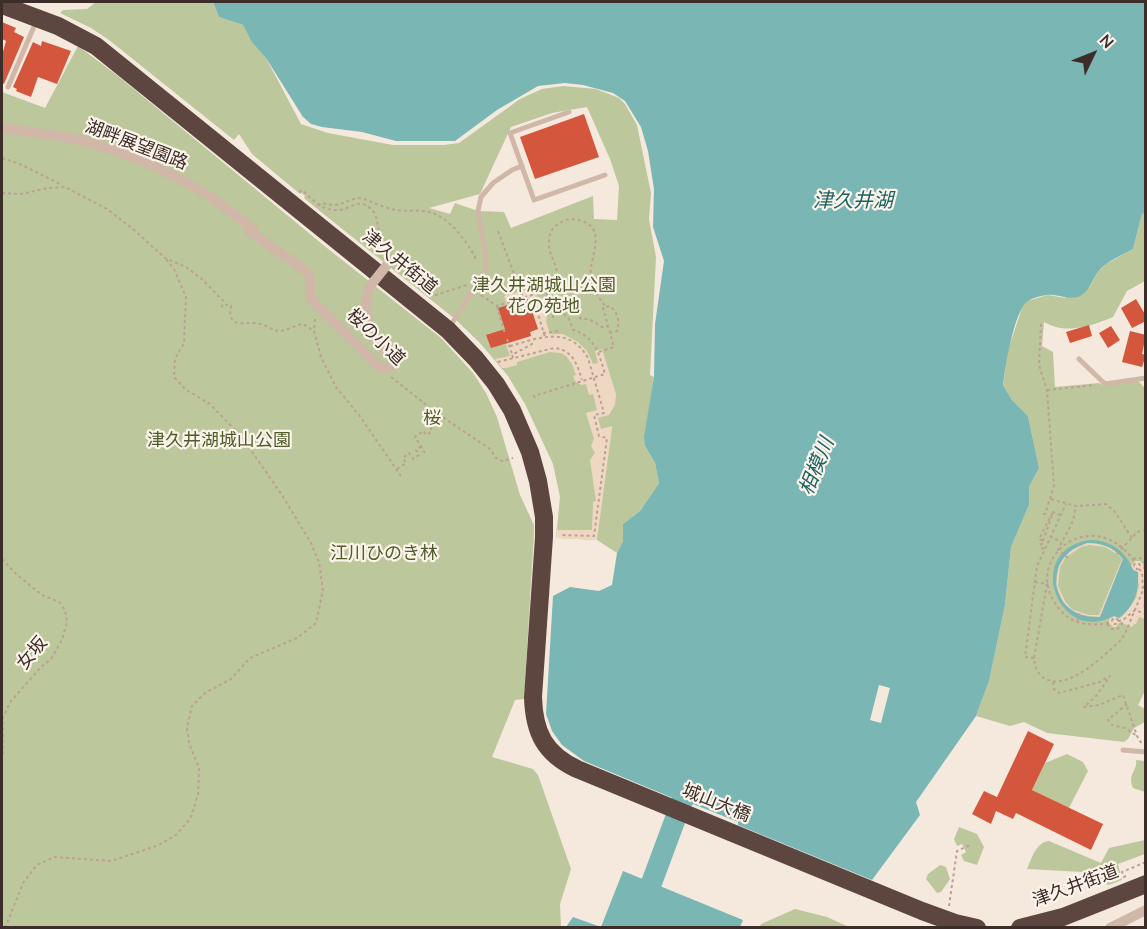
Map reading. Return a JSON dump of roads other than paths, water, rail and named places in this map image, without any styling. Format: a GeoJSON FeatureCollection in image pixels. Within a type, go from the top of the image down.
{"type":"FeatureCollection","features":[{"type":"Feature","properties":{"kind":"highway","name":"津久井街道"},"geometry":{"type":"LineString","coordinates":[[2,5],[38,18],[96,46],[448,330],[496,384],[512,410],[530,452],[544,517],[533,697]]}},
{"type":"Feature","properties":{"kind":"highway","name":"城山大橋"},"geometry":{"type":"LineString","coordinates":[[533,697],[534,717],[542,739],[557,758],[567,764],[922,911],[977,927]]}},
{"type":"Feature","properties":{"kind":"highway","name":"津久井街道"},"geometry":{"type":"LineString","coordinates":[[1020,927],[1064,917],[1140,878]]}},
{"type":"Feature","properties":{"kind":"street","name":"湖畔展望園路"},"geometry":{"type":"LineString","coordinates":[[2,128],[80,141],[146,164],[182,180],[210,196],[248,225],[249,231],[300,266],[310,278]]}},
{"type":"Feature","properties":{"kind":"street","name":"桜の小道"},"geometry":{"type":"LineString","coordinates":[[310,278],[310,298],[380,368],[390,367],[393,359],[374,335],[365,307],[366,295],[371,285],[394,257]]}},
{"type":"Feature","properties":{"kind":"street"},"geometry":{"type":"LineString","coordinates":[[1110,927],[1146,910]]}},
{"type":"Feature","properties":{"kind":"lane"},"geometry":{"type":"LineString","coordinates":[[8,87],[38,18]]}},
{"type":"Feature","properties":{"kind":"lane"},"geometry":{"type":"LineString","coordinates":[[569,112],[510,133],[534,200],[605,175]]}},
{"type":"Feature","properties":{"kind":"lane"},"geometry":{"type":"LineString","coordinates":[[448,330],[485,272],[486,264],[478,211],[481,197],[493,183],[522,166]]}},
{"type":"Feature","properties":{"kind":"lane"},"geometry":{"type":"LineString","coordinates":[[1079,359],[1105,384],[1146,378]]}},
{"type":"Feature","properties":{"kind":"lane"},"geometry":{"type":"LineString","coordinates":[[1123,750],[1146,752]]}},
{"type":"Feature","properties":{"kind":"water","name":"津久井湖"},"geometry":{"type":"Polygon","coordinates":[[[213,2],[1145,2],[1145,213],[1142,214],[1133,249],[1101,268],[1082,295],[1070,298],[1044,295],[1034,298],[1023,306],[1018,316],[1003,385],[1012,400],[1028,416],[1039,468],[1029,487],[1029,505],[1011,547],[1005,605],[989,681],[976,716],[916,802],[920,815],[872,880],[738,825],[738,822],[693,804],[692,806],[584,761],[562,745],[552,731],[546,714],[553,596],[570,587],[599,591],[612,585],[617,553],[623,541],[623,524],[640,511],[659,483],[655,463],[645,446],[644,437],[654,377],[655,324],[664,261],[653,227],[654,189],[648,151],[641,127],[625,101],[613,93],[583,85],[565,83],[538,86],[497,110],[455,141],[396,141],[362,132],[322,127],[311,124],[303,117],[243,25],[219,17],[213,2]]]}},
{"type":"Feature","properties":{"kind":"water"},"geometry":{"type":"Polygon","coordinates":[[[1090,540],[1111,544],[1122,552],[1133,570],[1138,572],[1135,598],[1119,618],[1114,616],[1094,622],[1077,618],[1064,608],[1056,593],[1053,576],[1057,560],[1069,547],[1090,540]],[[1087,543],[1072,550],[1062,561],[1057,573],[1057,586],[1061,599],[1070,609],[1083,615],[1100,617],[1123,559],[1115,551],[1087,543]]]}},
{"type":"Feature","properties":{"kind":"water"},"geometry":{"type":"Polygon","coordinates":[[[623,871],[743,920],[740,927],[601,927],[623,871]]]}},
{"type":"Feature","properties":{"kind":"water"},"geometry":{"type":"Polygon","coordinates":[[[573,917],[601,927],[566,927],[573,917]]]}},
{"type":"Feature","properties":{"kind":"waterway","name":"相模川"},"geometry":{"type":"LineString","coordinates":[[642,928],[650,887],[692,774]]}},
{"type":"Feature","properties":{"kind":"park label","name":"津久井湖城山公園 花の苑地"},"geometry":{"type":"Point","coordinates":[544,297]}},
{"type":"Feature","properties":{"kind":"park label","name":"桜"},"geometry":{"type":"Point","coordinates":[432,420]}},
{"type":"Feature","properties":{"kind":"park label","name":"津久井湖城山公園"},"geometry":{"type":"Point","coordinates":[219,442]}},
{"type":"Feature","properties":{"kind":"park label","name":"江川ひのき林"},"geometry":{"type":"Point","coordinates":[384,555]}}]}
